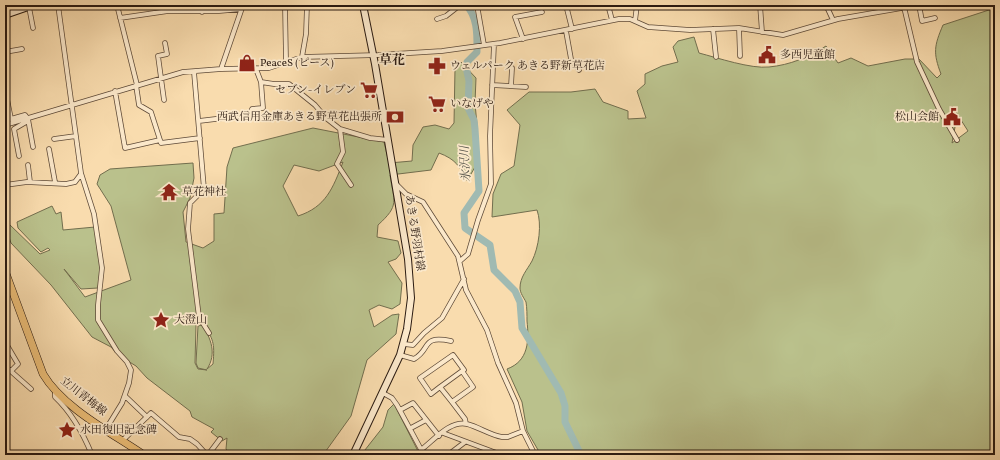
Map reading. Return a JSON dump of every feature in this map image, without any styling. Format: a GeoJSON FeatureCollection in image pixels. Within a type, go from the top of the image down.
{"type":"FeatureCollection","features":[{"type":"Feature","properties":{"kind":"main road","name":"あきる野羽村線"},"geometry":{"type":"LineString","coordinates":[[353,455],[383,393],[404,344],[410,311],[411,280],[388,140],[363,5]]}},
{"type":"Feature","properties":{"kind":"main road"},"geometry":{"type":"LineString","coordinates":[[5,15],[32,6]]}},
{"type":"Feature","properties":{"kind":"main road","name":"立川青梅線"},"geometry":{"type":"LineString","coordinates":[[5,271],[43,374],[55,391],[144,455]]}},
{"type":"Feature","properties":{"kind":"street"},"geometry":{"type":"LineString","coordinates":[[58,5],[81,174],[94,214],[102,268],[98,304],[98,320],[112,343],[129,365],[131,375],[118,413],[106,429]]}},
{"type":"Feature","properties":{"kind":"street"},"geometry":{"type":"LineString","coordinates":[[117,5],[136,85],[139,105],[151,112],[161,143],[200,138]]}},
{"type":"Feature","properties":{"kind":"street"},"geometry":{"type":"LineString","coordinates":[[202,5],[202,12]]}},
{"type":"Feature","properties":{"kind":"street"},"geometry":{"type":"LineString","coordinates":[[285,5],[286,61]]}},
{"type":"Feature","properties":{"kind":"street"},"geometry":{"type":"LineString","coordinates":[[302,57],[308,5]]}},
{"type":"Feature","properties":{"kind":"street"},"geometry":{"type":"LineString","coordinates":[[477,5],[482,45]]}},
{"type":"Feature","properties":{"kind":"street"},"geometry":{"type":"LineString","coordinates":[[566,5],[572,30]]}},
{"type":"Feature","properties":{"kind":"street"},"geometry":{"type":"LineString","coordinates":[[608,5],[612,20]]}},
{"type":"Feature","properties":{"kind":"street"},"geometry":{"type":"LineString","coordinates":[[635,21],[637,5]]}},
{"type":"Feature","properties":{"kind":"street"},"geometry":{"type":"LineString","coordinates":[[760,5],[762,32]]}},
{"type":"Feature","properties":{"kind":"street"},"geometry":{"type":"LineString","coordinates":[[826,5],[833,20]]}},
{"type":"Feature","properties":{"kind":"street"},"geometry":{"type":"LineString","coordinates":[[5,125],[160,77],[183,72],[269,68],[286,61],[302,57],[442,51],[523,39],[625,18],[648,27],[690,30],[739,28],[783,35],[833,20],[919,5],[922,21],[934,18]]}},
{"type":"Feature","properties":{"kind":"street"},"geometry":{"type":"LineString","coordinates":[[32,6],[33,28]]}},
{"type":"Feature","properties":{"kind":"street"},"geometry":{"type":"LineString","coordinates":[[120,18],[168,11],[202,12],[242,7],[222,69]]}},
{"type":"Feature","properties":{"kind":"street"},"geometry":{"type":"LineString","coordinates":[[437,19],[459,7]]}},
{"type":"Feature","properties":{"kind":"street"},"geometry":{"type":"LineString","coordinates":[[904,7],[917,62],[939,109],[957,140]]}},
{"type":"Feature","properties":{"kind":"street"},"geometry":{"type":"LineString","coordinates":[[523,39],[516,17],[542,12]]}},
{"type":"Feature","properties":{"kind":"street"},"geometry":{"type":"LineString","coordinates":[[739,28],[740,56]]}},
{"type":"Feature","properties":{"kind":"street"},"geometry":{"type":"LineString","coordinates":[[713,29],[716,57]]}},
{"type":"Feature","properties":{"kind":"street"},"geometry":{"type":"LineString","coordinates":[[566,31],[571,59],[577,68],[599,62]]}},
{"type":"Feature","properties":{"kind":"street"},"geometry":{"type":"LineString","coordinates":[[164,100],[158,56],[167,54],[165,43]]}},
{"type":"Feature","properties":{"kind":"street"},"geometry":{"type":"LineString","coordinates":[[460,261],[468,254],[491,184],[490,136],[494,44]]}},
{"type":"Feature","properties":{"kind":"street"},"geometry":{"type":"LineString","coordinates":[[5,52],[22,49]]}},
{"type":"Feature","properties":{"kind":"street"},"geometry":{"type":"LineString","coordinates":[[511,86],[512,68]]}},
{"type":"Feature","properties":{"kind":"street"},"geometry":{"type":"LineString","coordinates":[[199,121],[224,118],[248,118],[252,109],[263,108],[261,82],[256,69]]}},
{"type":"Feature","properties":{"kind":"street"},"geometry":{"type":"LineString","coordinates":[[194,72],[204,189],[190,203],[188,229],[199,317],[209,333]]}},
{"type":"Feature","properties":{"kind":"street"},"geometry":{"type":"LineString","coordinates":[[261,82],[289,84],[315,105],[326,118],[340,129],[370,138],[388,140]]}},
{"type":"Feature","properties":{"kind":"street"},"geometry":{"type":"LineString","coordinates":[[492,85],[526,87]]}},
{"type":"Feature","properties":{"kind":"street"},"geometry":{"type":"LineString","coordinates":[[5,89],[11,119],[25,115],[27,118],[33,147]]}},
{"type":"Feature","properties":{"kind":"street"},"geometry":{"type":"LineString","coordinates":[[115,91],[125,148],[160,140]]}},
{"type":"Feature","properties":{"kind":"street"},"geometry":{"type":"LineString","coordinates":[[19,156],[14,129],[26,122],[27,118]]}},
{"type":"Feature","properties":{"kind":"street"},"geometry":{"type":"LineString","coordinates":[[340,129],[343,152],[337,164],[352,185]]}},
{"type":"Feature","properties":{"kind":"street"},"geometry":{"type":"LineString","coordinates":[[54,139],[76,136]]}},
{"type":"Feature","properties":{"kind":"street"},"geometry":{"type":"LineString","coordinates":[[49,149],[55,182]]}},
{"type":"Feature","properties":{"kind":"street"},"geometry":{"type":"LineString","coordinates":[[28,165],[30,182]]}},
{"type":"Feature","properties":{"kind":"street"},"geometry":{"type":"LineString","coordinates":[[5,185],[30,182],[55,182],[66,184],[76,182],[81,174]]}},
{"type":"Feature","properties":{"kind":"street"},"geometry":{"type":"LineString","coordinates":[[395,184],[406,194],[418,198],[422,202],[460,261],[467,293],[487,330],[498,363],[515,400],[523,431],[535,455]]}},
{"type":"Feature","properties":{"kind":"street"},"geometry":{"type":"LineString","coordinates":[[5,189],[5,200]]}},
{"type":"Feature","properties":{"kind":"street"},"geometry":{"type":"LineString","coordinates":[[404,344],[413,345],[424,333],[442,318],[464,279]]}},
{"type":"Feature","properties":{"kind":"street"},"geometry":{"type":"LineString","coordinates":[[400,355],[414,359],[430,341],[438,338],[451,341]]}},
{"type":"Feature","properties":{"kind":"street"},"geometry":{"type":"LineString","coordinates":[[5,342],[18,364],[11,371]]}},
{"type":"Feature","properties":{"kind":"street"},"geometry":{"type":"LineString","coordinates":[[452,402],[473,387],[453,354],[420,378],[431,394],[462,371]]}},
{"type":"Feature","properties":{"kind":"street"},"geometry":{"type":"LineString","coordinates":[[5,366],[31,389]]}},
{"type":"Feature","properties":{"kind":"street"},"geometry":{"type":"LineString","coordinates":[[440,387],[465,419],[466,424]]}},
{"type":"Feature","properties":{"kind":"street"},"geometry":{"type":"LineString","coordinates":[[55,391],[55,397],[60,400],[79,426],[92,455]]}},
{"type":"Feature","properties":{"kind":"street"},"geometry":{"type":"LineString","coordinates":[[465,392],[469,397]]}},
{"type":"Feature","properties":{"kind":"street"},"geometry":{"type":"LineString","coordinates":[[383,393],[394,400],[411,428],[424,455]]}},
{"type":"Feature","properties":{"kind":"street"},"geometry":{"type":"LineString","coordinates":[[125,396],[147,417]]}},
{"type":"Feature","properties":{"kind":"street"},"geometry":{"type":"LineString","coordinates":[[400,410],[413,403],[426,420],[441,434],[502,455]]}},
{"type":"Feature","properties":{"kind":"street"},"geometry":{"type":"LineString","coordinates":[[123,440],[151,413],[179,437],[190,439],[208,455],[220,439]]}},
{"type":"Feature","properties":{"kind":"street"},"geometry":{"type":"LineString","coordinates":[[411,428],[426,420]]}},
{"type":"Feature","properties":{"kind":"street"},"geometry":{"type":"LineString","coordinates":[[422,449],[457,424],[466,424],[502,437],[508,437],[523,431]]}},
{"type":"Feature","properties":{"kind":"street"},"geometry":{"type":"LineString","coordinates":[[448,455],[465,442]]}},
{"type":"Feature","properties":{"kind":"street"},"geometry":{"type":"LineString","coordinates":[[482,455],[488,451]]}},
{"type":"Feature","properties":{"kind":"green space"},"geometry":{"type":"Polygon","coordinates":[[[995,8],[995,455],[541,455],[527,431],[522,402],[507,369],[520,361],[526,349],[528,335],[527,307],[521,292],[520,284],[522,277],[532,261],[536,249],[539,236],[539,216],[537,210],[492,217],[493,194],[501,174],[514,166],[520,125],[507,110],[529,92],[571,92],[595,89],[603,102],[628,111],[628,119],[646,118],[637,91],[645,84],[645,74],[662,66],[678,62],[673,47],[678,41],[694,37],[699,53],[734,63],[762,67],[777,66],[806,57],[826,46],[838,63],[851,58],[868,66],[905,59],[919,59],[937,78],[941,74],[936,55],[936,44],[943,25],[995,8]],[[952,106],[955,127],[952,143],[968,131],[952,106]]]}},
{"type":"Feature","properties":{"kind":"green space"},"geometry":{"type":"Polygon","coordinates":[[[461,62],[476,78],[475,103],[477,125],[475,167],[467,181],[462,171],[453,161],[439,153],[431,170],[390,175],[394,197],[393,208],[378,225],[377,237],[398,241],[401,253],[396,259],[388,262],[402,283],[400,304],[392,309],[379,305],[369,310],[374,327],[392,315],[399,314],[396,334],[367,360],[351,416],[323,455],[230,455],[226,449],[227,438],[222,441],[211,432],[214,429],[192,417],[190,411],[147,378],[136,366],[118,355],[111,347],[92,337],[51,285],[11,243],[7,232],[9,224],[40,254],[50,250],[48,248],[41,252],[18,228],[17,222],[52,206],[56,214],[61,212],[63,230],[95,227],[101,268],[98,288],[81,289],[64,269],[85,297],[131,280],[111,206],[97,184],[100,175],[110,169],[193,163],[194,178],[190,198],[183,212],[186,242],[203,248],[214,241],[214,214],[224,213],[227,167],[233,148],[313,128],[384,142],[389,163],[412,161],[413,145],[423,127],[435,125],[449,129],[454,123],[455,69],[461,62]],[[343,162],[319,171],[294,165],[283,186],[298,216],[308,212],[322,202],[332,188],[343,162]],[[203,321],[196,325],[195,363],[198,369],[207,370],[198,368],[196,363],[198,326],[202,325],[212,346],[212,358],[207,369],[213,364],[214,350],[212,341],[203,321]]]}},
{"type":"Feature","properties":{"kind":"green space"},"geometry":{"type":"Polygon","coordinates":[[[394,404],[420,455],[361,455],[383,427],[388,410],[394,404]]]}},
{"type":"Feature","properties":{"kind":"waterway","name":"氷沢川"},"geometry":{"type":"LineString","coordinates":[[466,5],[473,15],[477,33],[477,52],[467,62],[466,67],[469,81],[468,108],[474,120],[475,129],[479,191],[464,213],[465,228],[490,245],[494,270],[515,291],[520,302],[522,328],[561,393],[565,406],[565,422],[581,455]]}},
{"type":"Feature","properties":{"kind":"place","name":"多西児童館"},"geometry":{"type":"Point","coordinates":[767,55]}},
{"type":"Feature","properties":{"kind":"place","name":"PeaceS (ピース)"},"geometry":{"type":"Point","coordinates":[247,63]}},
{"type":"Feature","properties":{"kind":"place","name":"ウェルパーク あきる野新草花店"},"geometry":{"type":"Point","coordinates":[437,66]}},
{"type":"Feature","properties":{"kind":"place","name":"セブン-イレブン"},"geometry":{"type":"Point","coordinates":[369,90]}},
{"type":"Feature","properties":{"kind":"place","name":"いなげや"},"geometry":{"type":"Point","coordinates":[437,104]}},
{"type":"Feature","properties":{"kind":"place","name":"西武信用金庫あきる野草花出張所"},"geometry":{"type":"Point","coordinates":[395,117]}},
{"type":"Feature","properties":{"kind":"place","name":"松山会館"},"geometry":{"type":"Point","coordinates":[952,117]}},
{"type":"Feature","properties":{"kind":"place","name":"草花神社"},"geometry":{"type":"Point","coordinates":[169,192]}},
{"type":"Feature","properties":{"kind":"place","name":"大澄山"},"geometry":{"type":"Point","coordinates":[161,320]}},
{"type":"Feature","properties":{"kind":"place","name":"水田復旧記念碑"},"geometry":{"type":"Point","coordinates":[67,430]}},
{"type":"Feature","properties":{"kind":"district","name":"草花"},"geometry":{"type":"Point","coordinates":[392,61]}}]}
